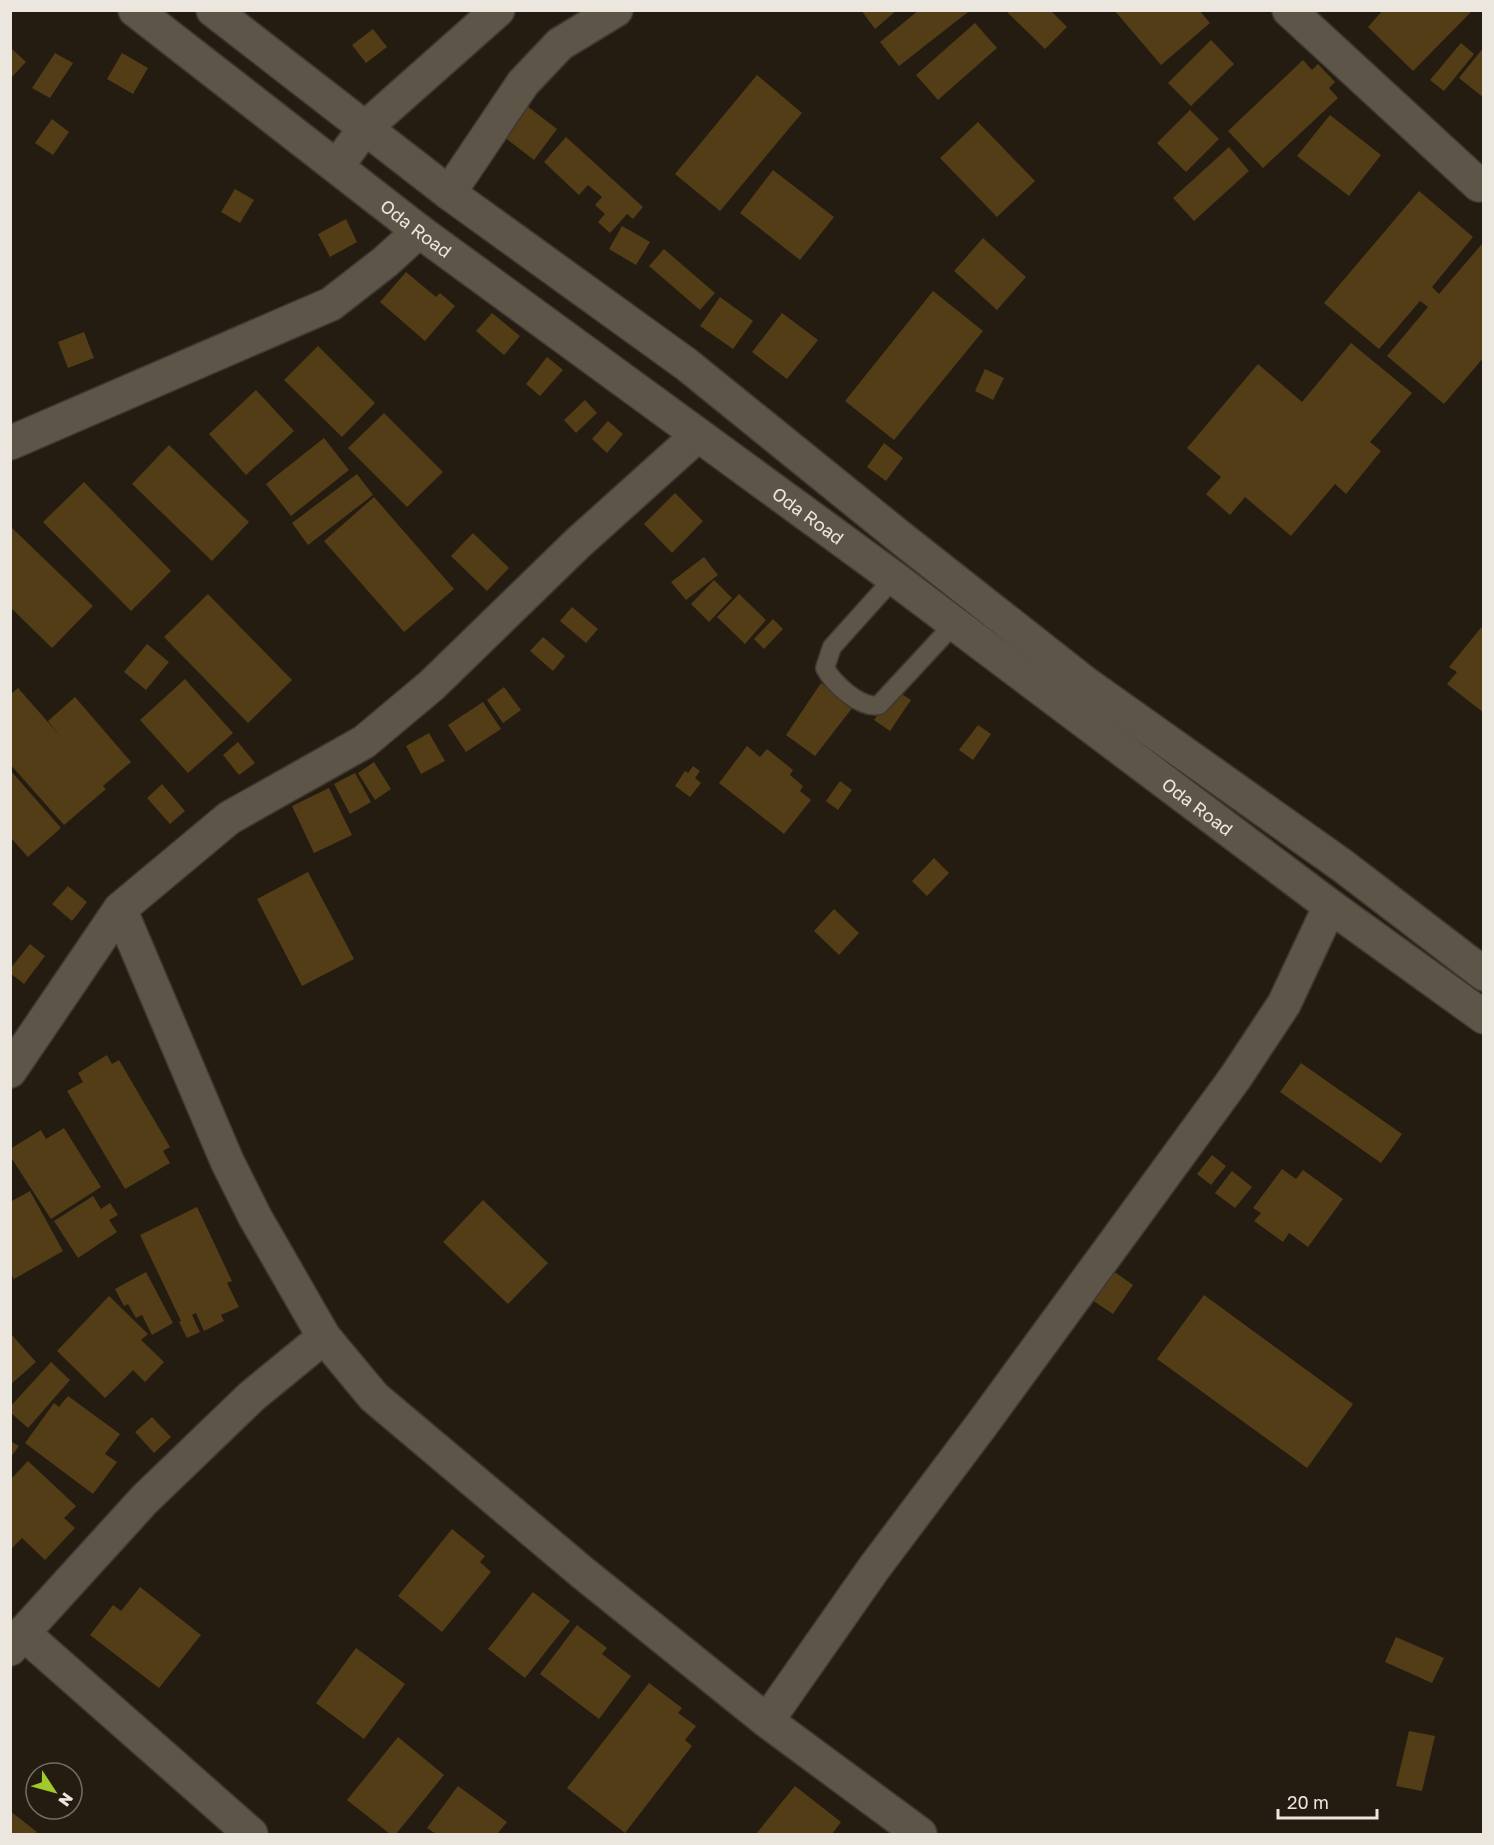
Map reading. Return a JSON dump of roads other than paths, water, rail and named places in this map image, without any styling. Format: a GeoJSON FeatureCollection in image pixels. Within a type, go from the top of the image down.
{"type":"FeatureCollection","features":[{"type":"Feature","properties":{"kind":"street","name":"Oda Road"},"geometry":{"type":"LineString","coordinates":[[135,10],[419,231],[894,578],[1330,906],[1484,1017]]}},
{"type":"Feature","properties":{"kind":"street"},"geometry":{"type":"LineString","coordinates":[[337,166],[365,128],[498,10]]}},
{"type":"Feature","properties":{"kind":"street"},"geometry":{"type":"LineString","coordinates":[[449,193],[522,82],[560,44],[616,10]]}},
{"type":"Feature","properties":{"kind":"street"},"geometry":{"type":"LineString","coordinates":[[1289,10],[1479,185]]}},
{"type":"Feature","properties":{"kind":"street","name":"Oda Road"},"geometry":{"type":"LineString","coordinates":[[217,12],[449,193],[686,364],[901,538],[1085,682],[1343,866],[1484,974]]}},
{"type":"Feature","properties":{"kind":"street"},"geometry":{"type":"LineString","coordinates":[[10,443],[331,304],[419,231]]}},
{"type":"Feature","properties":{"kind":"street"},"geometry":{"type":"LineString","coordinates":[[10,1071],[120,909],[229,818],[364,742],[432,685],[578,543],[698,435]]}},
{"type":"Feature","properties":{"kind":"street"},"geometry":{"type":"LineString","coordinates":[[767,1721],[874,1568],[1235,1078],[1284,1004],[1330,906]]}},
{"type":"Feature","properties":{"kind":"street"},"geometry":{"type":"LineString","coordinates":[[120,909],[227,1161],[255,1217],[324,1337],[374,1397],[583,1573],[767,1721],[920,1834]]}},
{"type":"Feature","properties":{"kind":"street"},"geometry":{"type":"LineString","coordinates":[[251,1834],[17,1641],[144,1500],[252,1396],[324,1337]]}},
{"type":"Feature","properties":{"kind":"lane"},"geometry":{"type":"LineString","coordinates":[[894,578],[832,647],[825,668],[834,683],[868,705],[879,705],[954,624]]}}]}
